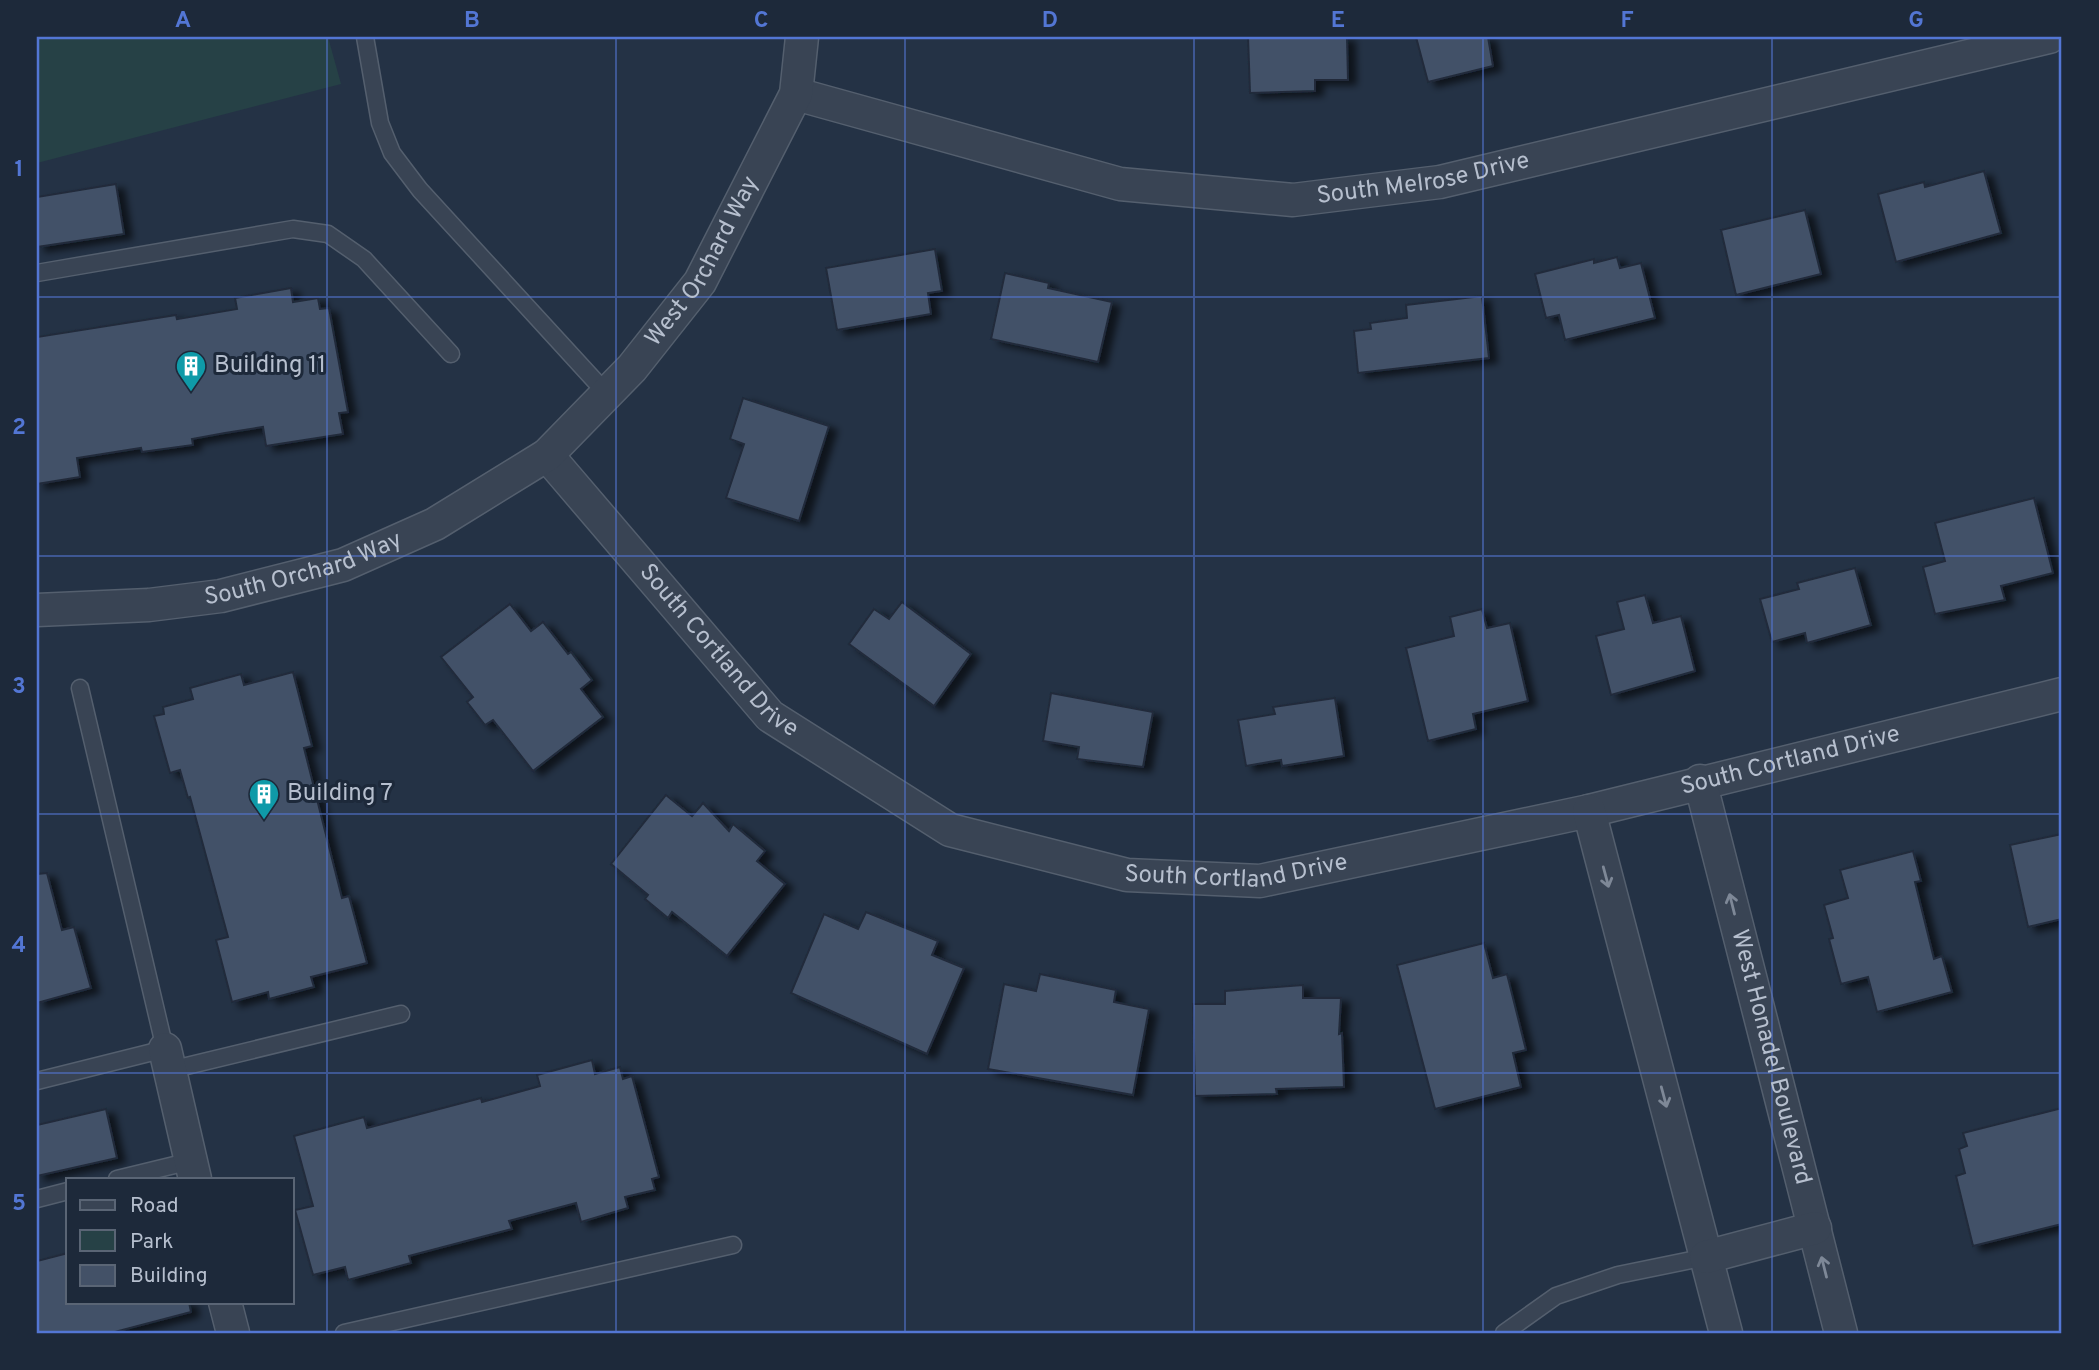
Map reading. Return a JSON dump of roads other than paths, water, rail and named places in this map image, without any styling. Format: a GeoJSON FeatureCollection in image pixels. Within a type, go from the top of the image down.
{"type":"FeatureCollection","features":[{"type":"Feature","properties":{"kind":"street","name":"West Orchard Way"},"geometry":{"type":"LineString","coordinates":[[547,455],[632,368],[700,282],[796,94],[802,37]]}},
{"type":"Feature","properties":{"kind":"street","name":"South Melrose Drive"},"geometry":{"type":"LineString","coordinates":[[796,94],[1120,184],[1293,200],[1440,182],[2049,37]]}},
{"type":"Feature","properties":{"kind":"street","name":"South Orchard Way"},"geometry":{"type":"LineString","coordinates":[[37,610],[149,605],[221,596],[342,565],[435,524],[547,455]]}},
{"type":"Feature","properties":{"kind":"street","name":"South Cortland Drive"},"geometry":{"type":"LineString","coordinates":[[547,455],[770,716],[950,830],[1127,875],[1260,881],[1589,811],[1700,781],[2062,694]]}},
{"type":"Feature","properties":{"kind":"street","name":"West Honadel Boulevard"},"geometry":{"type":"LineString","coordinates":[[1700,781],[1841,1333]]}},
{"type":"Feature","properties":{"kind":"street"},"geometry":{"type":"LineString","coordinates":[[1589,811],[1726,1333]]}},
{"type":"Feature","properties":{"kind":"street"},"geometry":{"type":"LineString","coordinates":[[168,1060],[193,1170]]}},
{"type":"Feature","properties":{"kind":"street"},"geometry":{"type":"LineString","coordinates":[[1706,1257],[1815,1228]]}},
{"type":"Feature","properties":{"kind":"street"},"geometry":{"type":"LineString","coordinates":[[226,1304],[233,1333]]}},
{"type":"Feature","properties":{"kind":"lane"},"geometry":{"type":"LineString","coordinates":[[365,37],[380,122],[392,153],[420,190],[607,394]]}},
{"type":"Feature","properties":{"kind":"lane"},"geometry":{"type":"LineString","coordinates":[[37,273],[293,229],[328,234],[363,259],[452,354]]}},
{"type":"Feature","properties":{"kind":"lane"},"geometry":{"type":"LineString","coordinates":[[80,688],[168,1060]]}},
{"type":"Feature","properties":{"kind":"lane"},"geometry":{"type":"LineString","coordinates":[[37,1081],[168,1060],[401,1014]]}},
{"type":"Feature","properties":{"kind":"lane"},"geometry":{"type":"LineString","coordinates":[[125,1178],[193,1170]]}},
{"type":"Feature","properties":{"kind":"lane"},"geometry":{"type":"LineString","coordinates":[[37,1199],[66,1192]]}},
{"type":"Feature","properties":{"kind":"lane"},"geometry":{"type":"LineString","coordinates":[[344,1333],[733,1245]]}},
{"type":"Feature","properties":{"kind":"lane"},"geometry":{"type":"LineString","coordinates":[[1503,1333],[1556,1296],[1618,1275],[1706,1257]]}},
{"type":"Feature","properties":{"kind":"place","name":"Building 11"},"geometry":{"type":"Point","coordinates":[191,393]}},
{"type":"Feature","properties":{"kind":"place","name":"Building 7"},"geometry":{"type":"Point","coordinates":[264,821]}}]}
